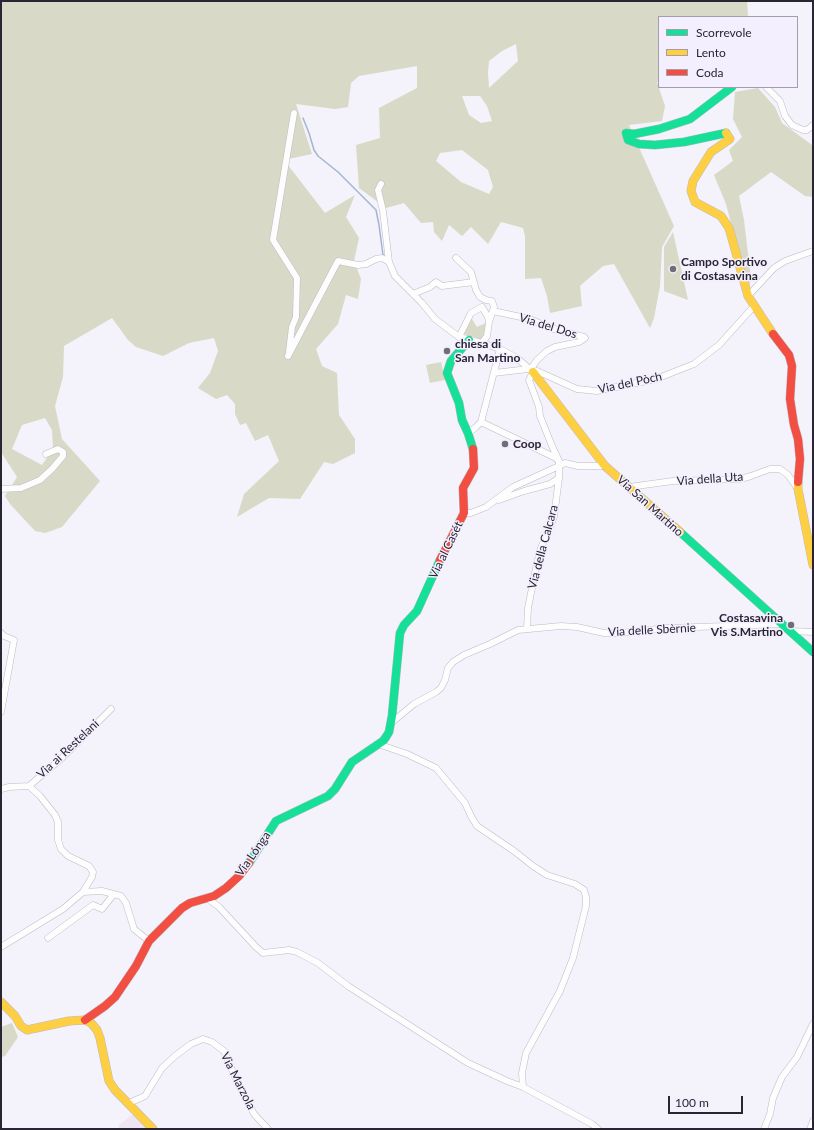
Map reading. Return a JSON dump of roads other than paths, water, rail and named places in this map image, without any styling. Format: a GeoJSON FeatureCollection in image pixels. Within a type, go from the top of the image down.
{"type":"FeatureCollection","features":[{"type":"Feature","properties":{"kind":"street"},"geometry":{"type":"LineString","coordinates":[[731,88],[690,119],[659,129],[634,134],[626,133],[628,140],[639,144],[656,145],[684,142],[727,133],[730,138],[711,152],[693,182],[691,191],[694,202],[721,216],[730,228],[748,296],[789,355],[792,366],[790,399],[798,439],[800,459],[798,489],[813,565]]}},
{"type":"Feature","properties":{"kind":"street"},"geometry":{"type":"LineString","coordinates":[[767,88],[780,101],[785,116],[792,125],[803,130],[807,130],[813,125]]}},
{"type":"Feature","properties":{"kind":"street"},"geometry":{"type":"LineString","coordinates":[[294,112],[273,240],[297,278],[296,317],[292,327],[288,356],[338,261],[358,265],[366,264],[376,258],[382,258],[389,262]]}},
{"type":"Feature","properties":{"kind":"street"},"geometry":{"type":"LineString","coordinates":[[381,184],[378,190],[383,211],[389,262],[395,276],[422,303],[435,319],[459,337],[470,313],[482,308],[490,322]]}},
{"type":"Feature","properties":{"kind":"street"},"geometry":{"type":"LineString","coordinates":[[748,296],[774,268],[785,261],[813,251]]}},
{"type":"Feature","properties":{"kind":"street"},"geometry":{"type":"LineString","coordinates":[[456,258],[471,272],[476,290],[480,297],[486,300],[492,300],[493,311],[487,336],[482,343]]}},
{"type":"Feature","properties":{"kind":"street"},"geometry":{"type":"LineString","coordinates":[[413,294],[430,287],[436,282],[442,286],[474,282]]}},
{"type":"Feature","properties":{"kind":"street","name":"Via del Pòch"},"geometry":{"type":"LineString","coordinates":[[530,370],[538,371],[577,389],[597,392],[656,379],[694,364],[719,345],[755,305]]}},
{"type":"Feature","properties":{"kind":"street","name":"Via del Dos"},"geometry":{"type":"LineString","coordinates":[[493,311],[530,319],[550,328],[584,336],[585,338],[579,342],[555,347],[547,351],[537,360],[530,370]]}},
{"type":"Feature","properties":{"kind":"street","name":"Via San Martino"},"geometry":{"type":"LineString","coordinates":[[459,337],[500,349],[517,358],[530,370],[606,466],[813,652]]}},
{"type":"Feature","properties":{"kind":"street","name":"Via al Casét"},"geometry":{"type":"LineString","coordinates":[[390,724],[400,633],[404,625],[417,611],[464,513],[463,488],[474,468],[474,453],[462,420],[460,403],[447,373],[451,361],[469,340]]}},
{"type":"Feature","properties":{"kind":"street"},"geometry":{"type":"LineString","coordinates":[[468,433],[480,422],[500,349]]}},
{"type":"Feature","properties":{"kind":"street"},"geometry":{"type":"LineString","coordinates":[[494,373],[530,370]]}},
{"type":"Feature","properties":{"kind":"street","name":"Via della Calcara"},"geometry":{"type":"LineString","coordinates":[[527,628],[528,608],[536,568],[541,548],[554,517],[559,478],[559,464],[540,416],[539,407],[530,380],[530,370]]}},
{"type":"Feature","properties":{"kind":"street"},"geometry":{"type":"LineString","coordinates":[[480,422],[554,457],[559,464]]}},
{"type":"Feature","properties":{"kind":"street"},"geometry":{"type":"LineString","coordinates":[[1,489],[20,488],[40,480],[52,470],[63,456],[63,452],[58,449],[46,454]]}},
{"type":"Feature","properties":{"kind":"street"},"geometry":{"type":"LineString","coordinates":[[464,513],[479,510],[493,502],[513,486],[559,464],[565,463],[578,466],[606,466]]}},
{"type":"Feature","properties":{"kind":"street","name":"Via della Uta"},"geometry":{"type":"LineString","coordinates":[[629,487],[673,481],[740,479],[770,468],[780,469],[788,475]]}},
{"type":"Feature","properties":{"kind":"street"},"geometry":{"type":"LineString","coordinates":[[798,489],[788,475],[799,469]]}},
{"type":"Feature","properties":{"kind":"street"},"geometry":{"type":"LineString","coordinates":[[493,502],[550,484],[559,478]]}},
{"type":"Feature","properties":{"kind":"street","name":"Via delle Sbèrnie"},"geometry":{"type":"LineString","coordinates":[[390,724],[414,704],[441,688],[448,668],[453,662],[464,655],[518,630],[561,626],[577,627],[604,633],[621,633],[667,628],[783,624]]}},
{"type":"Feature","properties":{"kind":"street"},"geometry":{"type":"LineString","coordinates":[[791,631],[813,632]]}},
{"type":"Feature","properties":{"kind":"street"},"geometry":{"type":"LineString","coordinates":[[1,633],[4,636],[14,640],[1,712]]}},
{"type":"Feature","properties":{"kind":"street","name":"Via ai Restelani"},"geometry":{"type":"LineString","coordinates":[[1,790],[9,787],[29,786],[62,758],[110,709]]}},
{"type":"Feature","properties":{"kind":"street","name":"Via Lónga"},"geometry":{"type":"LineString","coordinates":[[85,1020],[115,997],[136,966],[149,941],[182,908],[190,903],[214,896],[226,888],[239,876],[276,821],[328,796],[335,789],[352,762],[386,737],[389,732],[390,724]]}},
{"type":"Feature","properties":{"kind":"street"},"geometry":{"type":"LineString","coordinates":[[378,744],[408,754],[436,768],[465,803],[477,826],[547,875],[579,886],[584,890],[586,906],[573,958],[560,991],[526,1052],[522,1073],[523,1087]]}},
{"type":"Feature","properties":{"kind":"street"},"geometry":{"type":"LineString","coordinates":[[1,947],[63,909],[83,892],[92,877],[93,872],[91,868],[68,856],[61,849],[58,840],[58,822],[55,815],[40,796],[29,786]]}},
{"type":"Feature","properties":{"kind":"street"},"geometry":{"type":"LineString","coordinates":[[83,892],[102,891],[121,896],[126,904],[134,929],[149,941]]}},
{"type":"Feature","properties":{"kind":"street"},"geometry":{"type":"LineString","coordinates":[[48,938],[93,905],[102,909],[114,894]]}},
{"type":"Feature","properties":{"kind":"street"},"geometry":{"type":"LineString","coordinates":[[207,898],[219,907],[263,953],[289,950],[297,952],[318,964],[348,986],[468,1063],[507,1082],[523,1087],[592,1124],[598,1129]]}},
{"type":"Feature","properties":{"kind":"street"},"geometry":{"type":"LineString","coordinates":[[1,1002],[15,1016],[21,1026],[27,1030],[61,1022],[85,1020],[91,1023],[97,1030],[100,1038],[104,1066],[109,1081],[115,1090],[153,1129]]}},
{"type":"Feature","properties":{"kind":"street"},"geometry":{"type":"LineString","coordinates":[[764,1129],[770,1114],[773,1098],[782,1078],[797,1057],[813,1024]]}},
{"type":"Feature","properties":{"kind":"street","name":"Via Marzola"},"geometry":{"type":"LineString","coordinates":[[128,1103],[145,1096],[162,1068],[191,1044],[203,1039],[212,1042],[224,1051],[236,1079],[254,1114],[268,1129]]}},
{"type":"Feature","properties":{"kind":"street"},"geometry":{"type":"LineString","coordinates":[[810,1129],[813,1121]]}},
{"type":"Feature","properties":{"kind":"waterway"},"geometry":{"type":"LineString","coordinates":[[303,118],[314,150],[318,156],[338,172],[376,210],[383,255]]}},
{"type":"Feature","properties":{"kind":"place","name":"Campo Sportivo di Costasavina"},"geometry":{"type":"Point","coordinates":[673,269]}},
{"type":"Feature","properties":{"kind":"place","name":"chiesa di San Martino"},"geometry":{"type":"Point","coordinates":[447,351]}},
{"type":"Feature","properties":{"kind":"place","name":"Coop"},"geometry":{"type":"Point","coordinates":[505,444]}},
{"type":"Feature","properties":{"kind":"place","name":"Costasavina Vis S.Martino"},"geometry":{"type":"Point","coordinates":[791,625]}}]}
